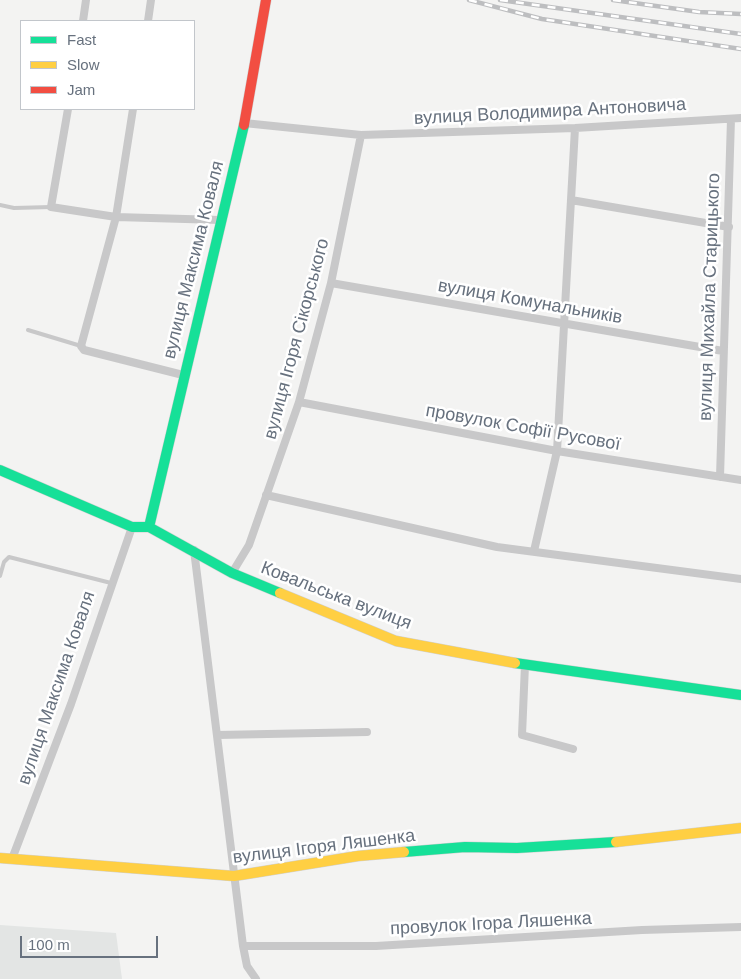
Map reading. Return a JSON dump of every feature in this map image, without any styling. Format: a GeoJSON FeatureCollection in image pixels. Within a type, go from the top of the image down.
{"type":"FeatureCollection","features":[{"type":"Feature","properties":{"kind":"street"},"geometry":{"type":"LineString","coordinates":[[83,20],[86,0]]}},
{"type":"Feature","properties":{"kind":"street"},"geometry":{"type":"LineString","coordinates":[[148,20],[152,0]]}},
{"type":"Feature","properties":{"kind":"street","name":"вулиця Максима Коваля"},"geometry":{"type":"LineString","coordinates":[[149,527],[183,374],[244,123],[266,0]]}},
{"type":"Feature","properties":{"kind":"street"},"geometry":{"type":"LineString","coordinates":[[68,110],[51,207],[116,217],[220,220]]}},
{"type":"Feature","properties":{"kind":"street"},"geometry":{"type":"LineString","coordinates":[[134,110],[116,217],[81,346],[84,350],[183,374]]}},
{"type":"Feature","properties":{"kind":"street","name":"вулиця Володимира Антоновича"},"geometry":{"type":"LineString","coordinates":[[244,123],[361,135],[575,128],[741,118]]}},
{"type":"Feature","properties":{"kind":"street","name":"вулиця Михайла Старицького"},"geometry":{"type":"LineString","coordinates":[[720,477],[731,119]]}},
{"type":"Feature","properties":{"kind":"street"},"geometry":{"type":"LineString","coordinates":[[534,551],[557,451],[575,128]]}},
{"type":"Feature","properties":{"kind":"street","name":"вулиця Ігоря Сікорського"},"geometry":{"type":"LineString","coordinates":[[232,573],[248,545],[300,402],[331,283],[361,135]]}},
{"type":"Feature","properties":{"kind":"street"},"geometry":{"type":"LineString","coordinates":[[571,200],[729,227]]}},
{"type":"Feature","properties":{"kind":"street","name":"вулиця Комунальників"},"geometry":{"type":"LineString","coordinates":[[331,283],[723,351]]}},
{"type":"Feature","properties":{"kind":"street","name":"провулок Софії Русової"},"geometry":{"type":"LineString","coordinates":[[300,402],[557,451],[741,480]]}},
{"type":"Feature","properties":{"kind":"street","name":"Ковальська вулиця"},"geometry":{"type":"LineString","coordinates":[[0,470],[132,527],[149,527],[194,550],[232,573],[396,641],[525,665],[741,694]]}},
{"type":"Feature","properties":{"kind":"street"},"geometry":{"type":"LineString","coordinates":[[266,495],[498,547],[741,579]]}},
{"type":"Feature","properties":{"kind":"street","name":"вулиця Максима Коваля"},"geometry":{"type":"LineString","coordinates":[[12,859],[71,704],[111,583],[132,527]]}},
{"type":"Feature","properties":{"kind":"street"},"geometry":{"type":"LineString","coordinates":[[194,550],[243,946],[247,966],[256,979]]}},
{"type":"Feature","properties":{"kind":"street"},"geometry":{"type":"LineString","coordinates":[[525,665],[522,735],[573,749]]}},
{"type":"Feature","properties":{"kind":"street"},"geometry":{"type":"LineString","coordinates":[[218,735],[367,732]]}},
{"type":"Feature","properties":{"kind":"street","name":"вулиця Ігоря Ляшенка"},"geometry":{"type":"LineString","coordinates":[[0,858],[234,876],[358,856],[465,847],[517,848],[640,840],[741,828]]}},
{"type":"Feature","properties":{"kind":"street","name":"провулок Ігора Ляшенка"},"geometry":{"type":"LineString","coordinates":[[243,946],[376,946],[642,930],[741,927]]}},
{"type":"Feature","properties":{"kind":"lane"},"geometry":{"type":"LineString","coordinates":[[0,204],[14,208],[51,207]]}},
{"type":"Feature","properties":{"kind":"lane"},"geometry":{"type":"LineString","coordinates":[[28,330],[81,346]]}},
{"type":"Feature","properties":{"kind":"lane"},"geometry":{"type":"LineString","coordinates":[[0,576],[4,562],[9,557],[111,583]]}},
{"type":"Feature","properties":{"kind":"shaded area"},"geometry":{"type":"Polygon","coordinates":[[[0,925],[116,933],[122,979],[0,979],[0,925]]]}},
{"type":"Feature","properties":{"kind":"railway"},"geometry":{"type":"LineString","coordinates":[[469,0],[542,19],[741,49]]}},
{"type":"Feature","properties":{"kind":"railway"},"geometry":{"type":"LineString","coordinates":[[500,0],[741,34]]}},
{"type":"Feature","properties":{"kind":"railway"},"geometry":{"type":"LineString","coordinates":[[613,0],[699,12],[741,14]]}},
{"type":"Feature","properties":{"kind":"traffic: fast"},"geometry":{"type":"LineString","coordinates":[[149,527],[244,125]]}},
{"type":"Feature","properties":{"kind":"traffic: fast"},"geometry":{"type":"LineString","coordinates":[[0,470],[132,527],[149,527],[232,573],[280,593]]}},
{"type":"Feature","properties":{"kind":"traffic: fast"},"geometry":{"type":"LineString","coordinates":[[515,663],[741,695]]}},
{"type":"Feature","properties":{"kind":"traffic: fast"},"geometry":{"type":"LineString","coordinates":[[404,852],[465,847],[517,848],[616,842]]}},
{"type":"Feature","properties":{"kind":"traffic: slow"},"geometry":{"type":"LineString","coordinates":[[280,593],[396,641],[515,663]]}},
{"type":"Feature","properties":{"kind":"traffic: slow"},"geometry":{"type":"LineString","coordinates":[[616,842],[741,828]]}},
{"type":"Feature","properties":{"kind":"traffic: slow"},"geometry":{"type":"LineString","coordinates":[[0,858],[234,876],[358,856],[404,852]]}},
{"type":"Feature","properties":{"kind":"traffic: jam"},"geometry":{"type":"LineString","coordinates":[[244,125],[266,0]]}}]}
